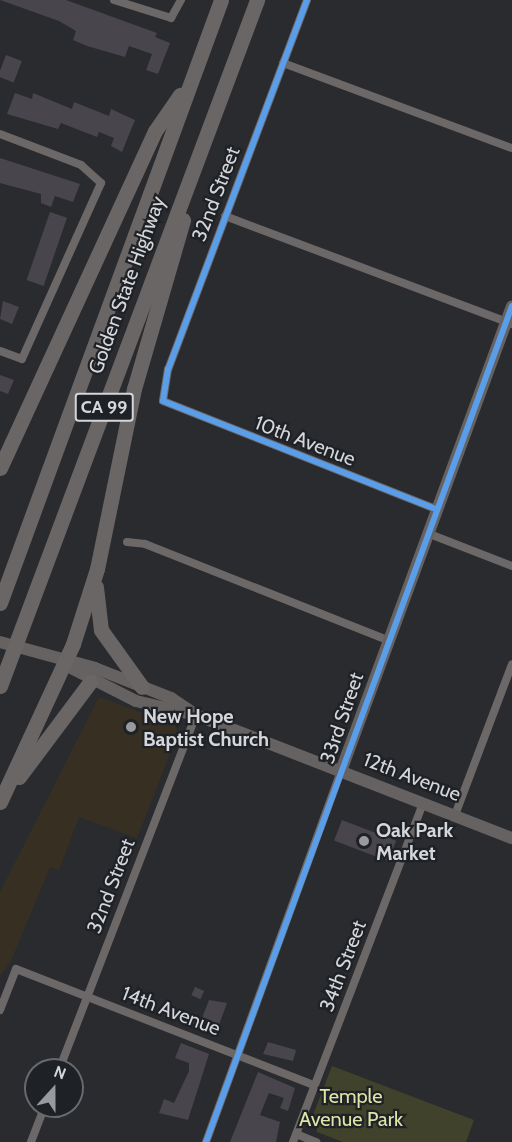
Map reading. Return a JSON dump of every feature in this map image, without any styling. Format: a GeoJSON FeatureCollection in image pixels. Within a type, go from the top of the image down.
{"type":"FeatureCollection","features":[{"type":"Feature","properties":{"kind":"highway","name":"Golden State Highway"},"geometry":{"type":"LineString","coordinates":[[0,603],[221,0]]}},
{"type":"Feature","properties":{"kind":"highway","name":"Golden State Highway"},"geometry":{"type":"LineString","coordinates":[[0,686],[207,128],[257,0]]}},
{"type":"Feature","properties":{"kind":"highway"},"geometry":{"type":"LineString","coordinates":[[0,468],[155,131],[192,78]]}},
{"type":"Feature","properties":{"kind":"highway"},"geometry":{"type":"LineString","coordinates":[[0,803],[97,569],[128,411],[207,128]]}},
{"type":"Feature","properties":{"kind":"highway"},"geometry":{"type":"LineString","coordinates":[[97,569],[101,630],[142,687]]}},
{"type":"Feature","properties":{"kind":"highway"},"geometry":{"type":"LineString","coordinates":[[0,803],[90,682]]}},
{"type":"Feature","properties":{"kind":"main road","name":"33rd Street"},"geometry":{"type":"LineString","coordinates":[[341,771],[427,533],[509,322],[512,306]]}},
{"type":"Feature","properties":{"kind":"main road","name":"12th Avenue"},"geometry":{"type":"LineString","coordinates":[[0,642],[59,662],[95,668],[142,687],[196,715],[512,838]]}},
{"type":"Feature","properties":{"kind":"main road","name":"12th Avenue"},"geometry":{"type":"LineString","coordinates":[[59,662],[90,682],[168,712],[196,715]]}},
{"type":"Feature","properties":{"kind":"street"},"geometry":{"type":"LineString","coordinates":[[114,0],[171,18],[181,0]]}},
{"type":"Feature","properties":{"kind":"street","name":"32nd Street"},"geometry":{"type":"LineString","coordinates":[[163,401],[168,369],[307,0]]}},
{"type":"Feature","properties":{"kind":"street"},"geometry":{"type":"LineString","coordinates":[[283,63],[512,148]]}},
{"type":"Feature","properties":{"kind":"street"},"geometry":{"type":"LineString","coordinates":[[0,134],[92,171],[101,183],[22,359],[0,351]]}},
{"type":"Feature","properties":{"kind":"street"},"geometry":{"type":"LineString","coordinates":[[225,216],[509,322]]}},
{"type":"Feature","properties":{"kind":"street","name":"10th Avenue"},"geometry":{"type":"LineString","coordinates":[[163,401],[436,509]]}},
{"type":"Feature","properties":{"kind":"street"},"geometry":{"type":"LineString","coordinates":[[427,533],[512,566]]}},
{"type":"Feature","properties":{"kind":"street"},"geometry":{"type":"LineString","coordinates":[[127,542],[145,544],[387,640]]}},
{"type":"Feature","properties":{"kind":"street"},"geometry":{"type":"LineString","coordinates":[[455,815],[512,664]]}},
{"type":"Feature","properties":{"kind":"street","name":"32nd Street"},"geometry":{"type":"LineString","coordinates":[[63,1058],[196,715]]}},
{"type":"Feature","properties":{"kind":"street","name":"33rd Street"},"geometry":{"type":"LineString","coordinates":[[206,1142],[341,771]]}},
{"type":"Feature","properties":{"kind":"street","name":"34th Street"},"geometry":{"type":"LineString","coordinates":[[294,1138],[423,803]]}},
{"type":"Feature","properties":{"kind":"street","name":"14th Avenue"},"geometry":{"type":"LineString","coordinates":[[0,1010],[16,969],[314,1084]]}},
{"type":"Feature","properties":{"kind":"street"},"geometry":{"type":"LineString","coordinates":[[31,1142],[40,1118]]}},
{"type":"Feature","properties":{"kind":"street"},"geometry":{"type":"LineString","coordinates":[[294,1138],[316,1142]]}},
{"type":"Feature","properties":{"kind":"shaded area"},"geometry":{"type":"Polygon","coordinates":[[[99,697],[175,725],[178,733],[137,838],[79,817],[59,870],[50,867],[11,961],[0,976],[0,892],[99,697]]]}},
{"type":"Feature","properties":{"kind":"green space","name":"Temple Avenue Park"},"geometry":{"type":"Polygon","coordinates":[[[332,1066],[474,1120],[466,1142],[343,1142],[317,1132],[311,1120],[332,1066]]]}},
{"type":"Feature","properties":{"kind":"building"},"geometry":{"type":"Polygon","coordinates":[[[0,0],[66,0],[157,33],[155,37],[170,43],[158,74],[146,70],[152,54],[129,46],[125,57],[87,46],[73,40],[76,31],[59,21],[0,0]]]}},
{"type":"Feature","properties":{"kind":"building"},"geometry":{"type":"Polygon","coordinates":[[[6,55],[22,61],[14,83],[0,77],[6,55]]]}},
{"type":"Feature","properties":{"kind":"building"},"geometry":{"type":"Polygon","coordinates":[[[15,93],[32,99],[33,93],[72,109],[74,102],[109,116],[111,109],[135,120],[122,152],[111,146],[114,138],[99,132],[97,137],[61,123],[58,129],[7,114],[15,93]]]}},
{"type":"Feature","properties":{"kind":"building"},"geometry":{"type":"Polygon","coordinates":[[[0,158],[80,184],[73,202],[55,196],[51,207],[41,203],[41,194],[0,183],[0,158]]]}},
{"type":"Feature","properties":{"kind":"building"},"geometry":{"type":"Polygon","coordinates":[[[50,212],[67,218],[44,286],[27,280],[50,212]]]}},
{"type":"Feature","properties":{"kind":"building"},"geometry":{"type":"Polygon","coordinates":[[[3,301],[19,307],[12,324],[0,319],[3,301]]]}},
{"type":"Feature","properties":{"kind":"building"},"geometry":{"type":"Polygon","coordinates":[[[0,375],[14,380],[8,394],[0,391],[0,375]]]}},
{"type":"Feature","properties":{"kind":"building"},"geometry":{"type":"Polygon","coordinates":[[[342,820],[396,841],[388,861],[334,841],[342,820]]]}},
{"type":"Feature","properties":{"kind":"building"},"geometry":{"type":"Polygon","coordinates":[[[195,987],[204,991],[200,999],[191,995],[195,987]]]}},
{"type":"Feature","properties":{"kind":"building"},"geometry":{"type":"Polygon","coordinates":[[[209,1000],[227,1003],[216,1033],[184,1020],[187,1012],[202,1018],[209,1000]]]}},
{"type":"Feature","properties":{"kind":"building"},"geometry":{"type":"Polygon","coordinates":[[[268,1042],[296,1050],[293,1061],[263,1054],[268,1042]]]}},
{"type":"Feature","properties":{"kind":"building"},"geometry":{"type":"Polygon","coordinates":[[[181,1043],[209,1054],[188,1120],[159,1113],[164,1099],[174,1103],[189,1071],[189,1063],[175,1058],[181,1043]]]}},
{"type":"Feature","properties":{"kind":"building"},"geometry":{"type":"Polygon","coordinates":[[[258,1072],[295,1088],[288,1111],[280,1108],[284,1098],[269,1093],[260,1115],[280,1122],[276,1142],[230,1142],[258,1072]]]}},
{"type":"Feature","properties":{"kind":"cycle path"},"geometry":{"type":"LineString","coordinates":[[307,0],[168,369],[163,401],[436,509]]}},
{"type":"Feature","properties":{"kind":"cycle path"},"geometry":{"type":"LineString","coordinates":[[206,1142],[512,306]]}},
{"type":"Feature","properties":{"kind":"place","name":"New Hope Baptist Church"},"geometry":{"type":"Point","coordinates":[131,727]}},
{"type":"Feature","properties":{"kind":"place","name":"Oak Park Market"},"geometry":{"type":"Point","coordinates":[364,841]}}]}
